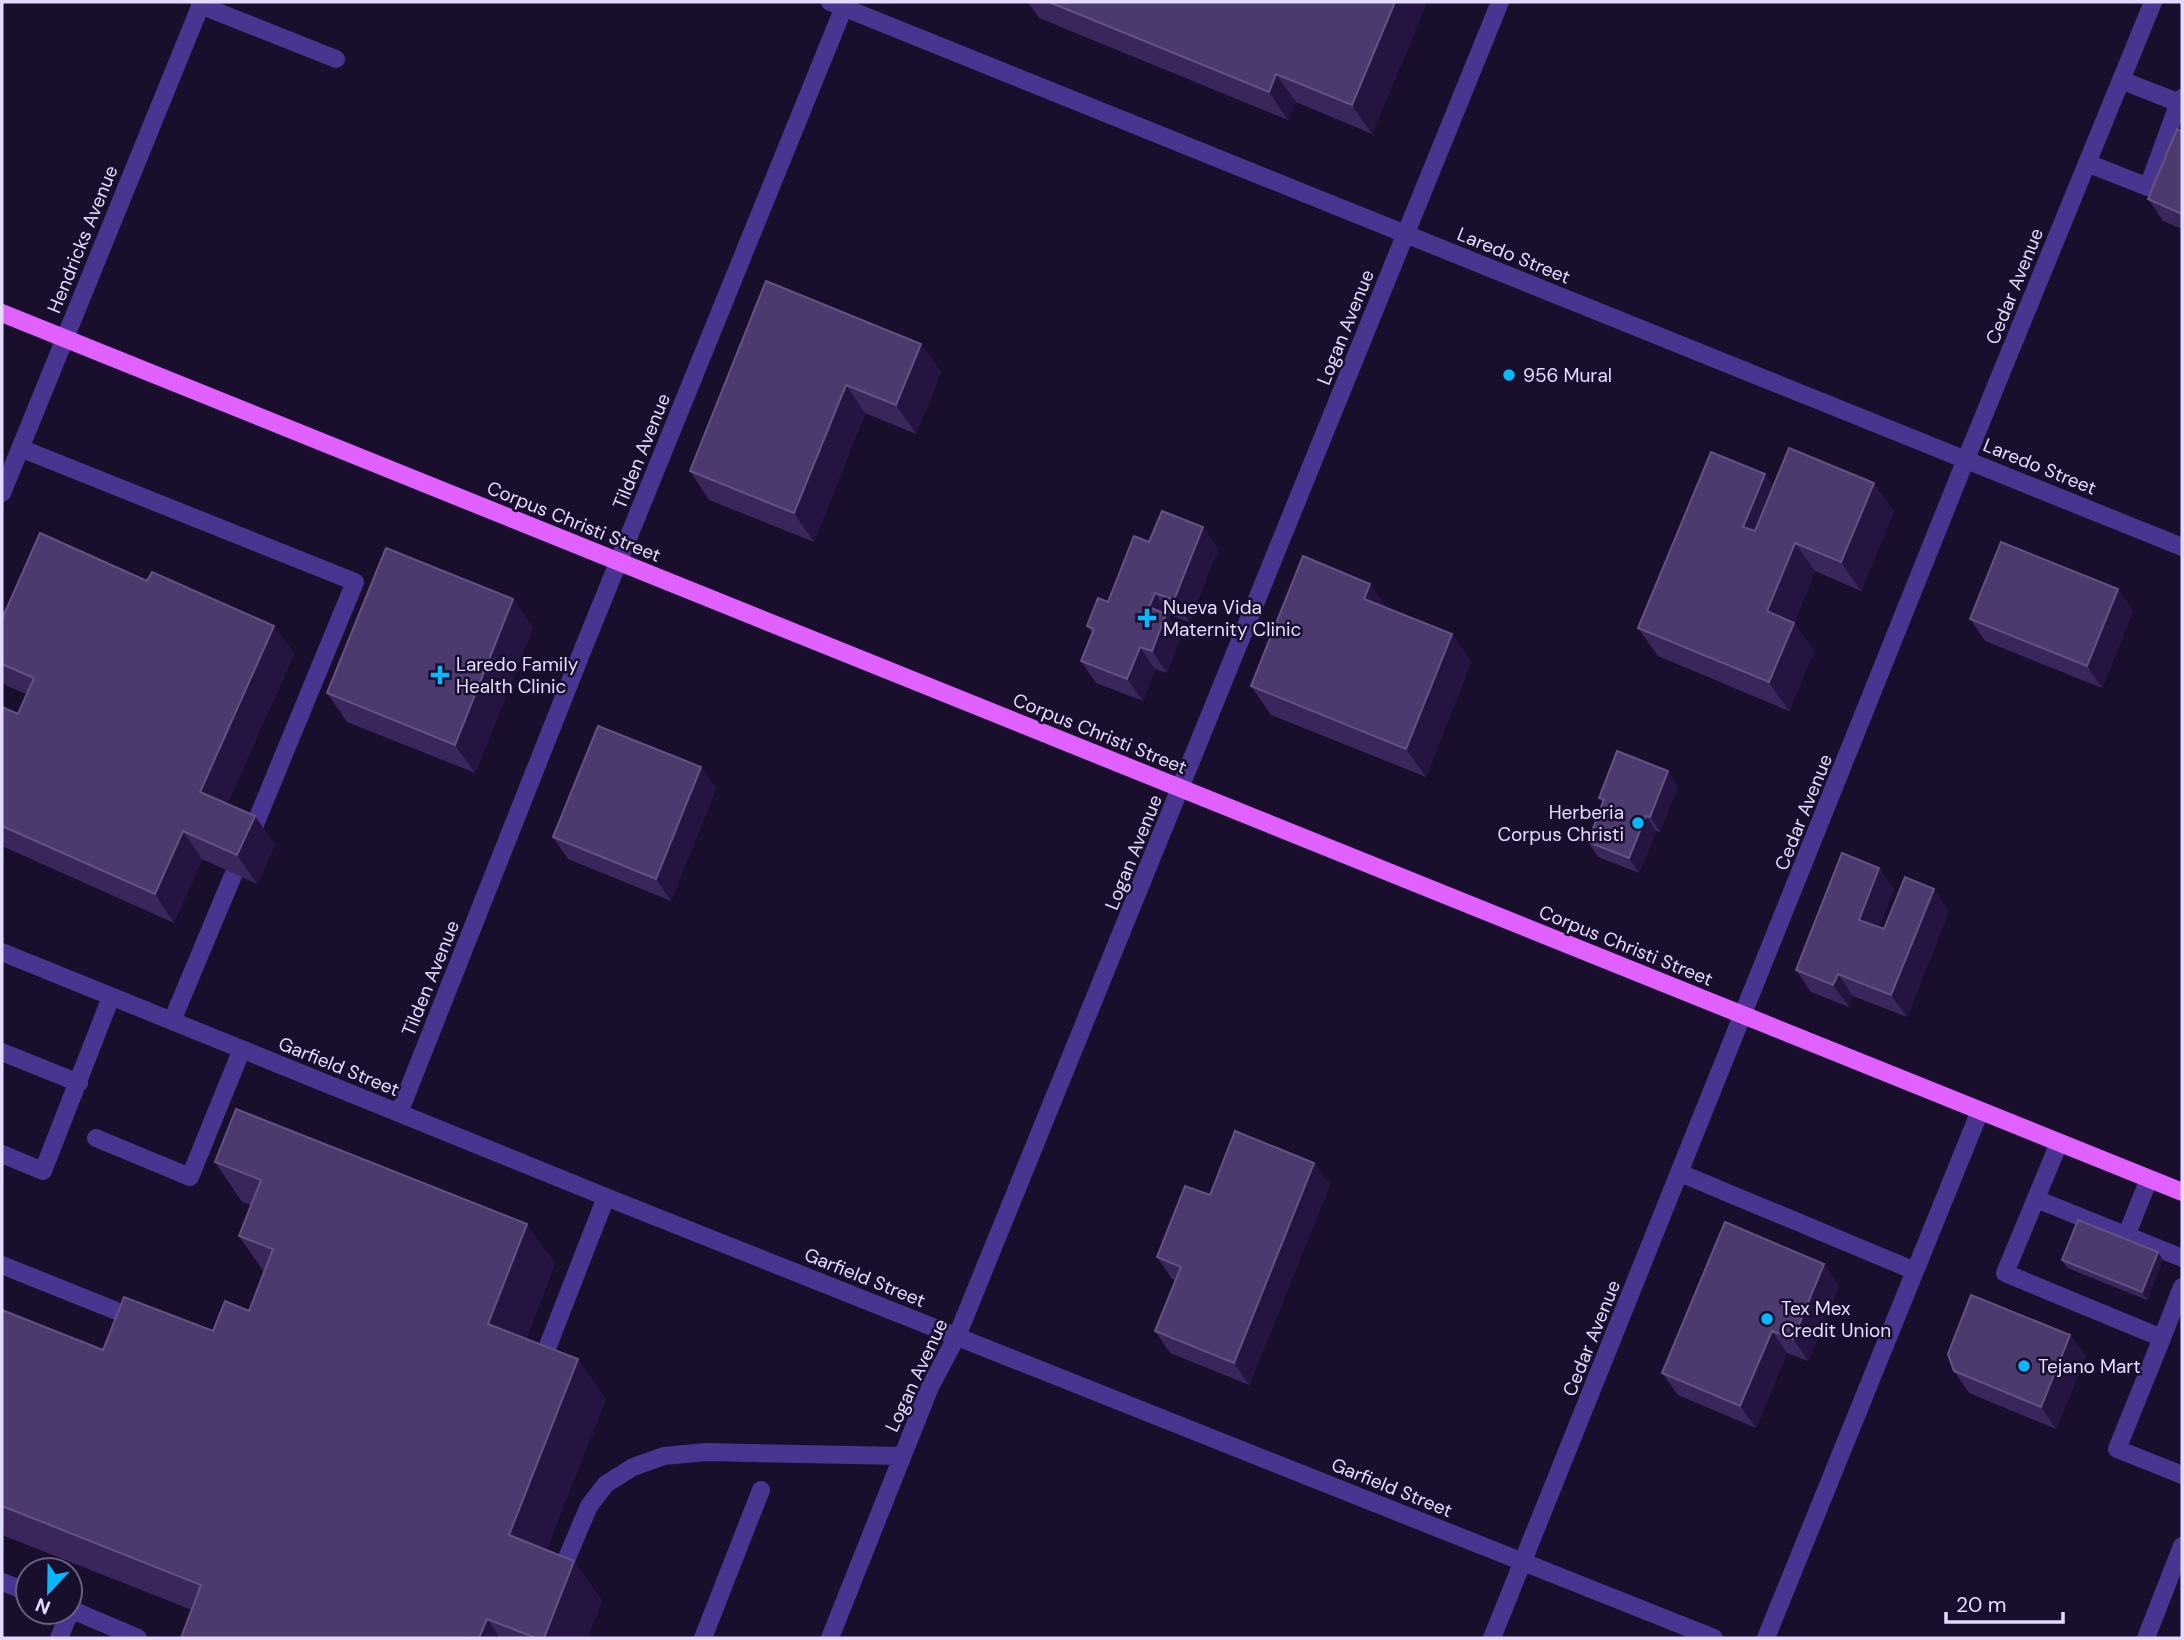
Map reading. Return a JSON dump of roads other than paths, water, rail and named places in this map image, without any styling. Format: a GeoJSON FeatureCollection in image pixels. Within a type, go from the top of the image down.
{"type":"FeatureCollection","features":[{"type":"Feature","properties":{"kind":"main road","name":"Corpus Christi Street"},"geometry":{"type":"LineString","coordinates":[[2,313],[2182,1192]]}},
{"type":"Feature","properties":{"kind":"street","name":"Logan Avenue"},"geometry":{"type":"LineString","coordinates":[[830,1638],[930,1387],[957,1336],[1500,2]]}},
{"type":"Feature","properties":{"kind":"street","name":"Cedar Avenue"},"geometry":{"type":"LineString","coordinates":[[1492,1638],[1966,459],[2153,2]]}},
{"type":"Feature","properties":{"kind":"street"},"geometry":{"type":"LineString","coordinates":[[201,4],[335,59]]}},
{"type":"Feature","properties":{"kind":"street","name":"Hendricks Avenue"},"geometry":{"type":"LineString","coordinates":[[2,493],[201,4]]}},
{"type":"Feature","properties":{"kind":"street","name":"Laredo Street"},"geometry":{"type":"LineString","coordinates":[[840,4],[2182,547]]}},
{"type":"Feature","properties":{"kind":"street","name":"Tilden Avenue"},"geometry":{"type":"LineString","coordinates":[[399,1113],[840,4]]}},
{"type":"Feature","properties":{"kind":"street"},"geometry":{"type":"LineString","coordinates":[[2087,163],[2148,187],[2181,101],[2121,80]]}},
{"type":"Feature","properties":{"kind":"street"},"geometry":{"type":"LineString","coordinates":[[20,448],[355,582],[251,834]]}},
{"type":"Feature","properties":{"kind":"street"},"geometry":{"type":"LineString","coordinates":[[172,1021],[234,873]]}},
{"type":"Feature","properties":{"kind":"street","name":"Garfield Street"},"geometry":{"type":"LineString","coordinates":[[2,952],[606,1197],[1714,1638]]}},
{"type":"Feature","properties":{"kind":"street"},"geometry":{"type":"LineString","coordinates":[[2,1154],[43,1171],[111,997]]}},
{"type":"Feature","properties":{"kind":"street"},"geometry":{"type":"LineString","coordinates":[[96,1138],[190,1177],[242,1049]]}},
{"type":"Feature","properties":{"kind":"street"},"geometry":{"type":"LineString","coordinates":[[2,1052],[79,1083]]}},
{"type":"Feature","properties":{"kind":"street"},"geometry":{"type":"LineString","coordinates":[[1766,1638],[1980,1111]]}},
{"type":"Feature","properties":{"kind":"street"},"geometry":{"type":"LineString","coordinates":[[2059,1143],[2005,1272],[2162,1338]]}},
{"type":"Feature","properties":{"kind":"street"},"geometry":{"type":"LineString","coordinates":[[1680,1173],[1915,1271]]}},
{"type":"Feature","properties":{"kind":"street"},"geometry":{"type":"LineString","coordinates":[[2126,1236],[2149,1179]]}},
{"type":"Feature","properties":{"kind":"street"},"geometry":{"type":"LineString","coordinates":[[544,1356],[606,1197]]}},
{"type":"Feature","properties":{"kind":"street"},"geometry":{"type":"LineString","coordinates":[[2036,1199],[2182,1258]]}},
{"type":"Feature","properties":{"kind":"street"},"geometry":{"type":"LineString","coordinates":[[2,1265],[142,1322]]}},
{"type":"Feature","properties":{"kind":"street"},"geometry":{"type":"LineString","coordinates":[[2182,1286],[2177,1317],[2162,1338],[2117,1449],[2182,1475]]}},
{"type":"Feature","properties":{"kind":"street"},"geometry":{"type":"LineString","coordinates":[[554,1591],[590,1506],[606,1485],[633,1467],[664,1456],[706,1452],[902,1456]]}},
{"type":"Feature","properties":{"kind":"street"},"geometry":{"type":"LineString","coordinates":[[703,1638],[761,1490]]}},
{"type":"Feature","properties":{"kind":"street"},"geometry":{"type":"LineString","coordinates":[[2146,1638],[2182,1546]]}},
{"type":"Feature","properties":{"kind":"street"},"geometry":{"type":"LineString","coordinates":[[84,1616],[138,1638]]}},
{"type":"Feature","properties":{"kind":"place","name":"956 Mural"},"geometry":{"type":"Point","coordinates":[1509,375]}},
{"type":"Feature","properties":{"kind":"place","name":"Nueva Vida Maternity Clinic"},"geometry":{"type":"Point","coordinates":[1147,618]}},
{"type":"Feature","properties":{"kind":"place","name":"Laredo Family Health Clinic"},"geometry":{"type":"Point","coordinates":[440,675]}},
{"type":"Feature","properties":{"kind":"place","name":"Herberia Corpus Christi"},"geometry":{"type":"Point","coordinates":[1638,823]}},
{"type":"Feature","properties":{"kind":"place","name":"Tex Mex Credit Union"},"geometry":{"type":"Point","coordinates":[1767,1319]}},
{"type":"Feature","properties":{"kind":"place","name":"Tejano Mart"},"geometry":{"type":"Point","coordinates":[2024,1366]}}]}
